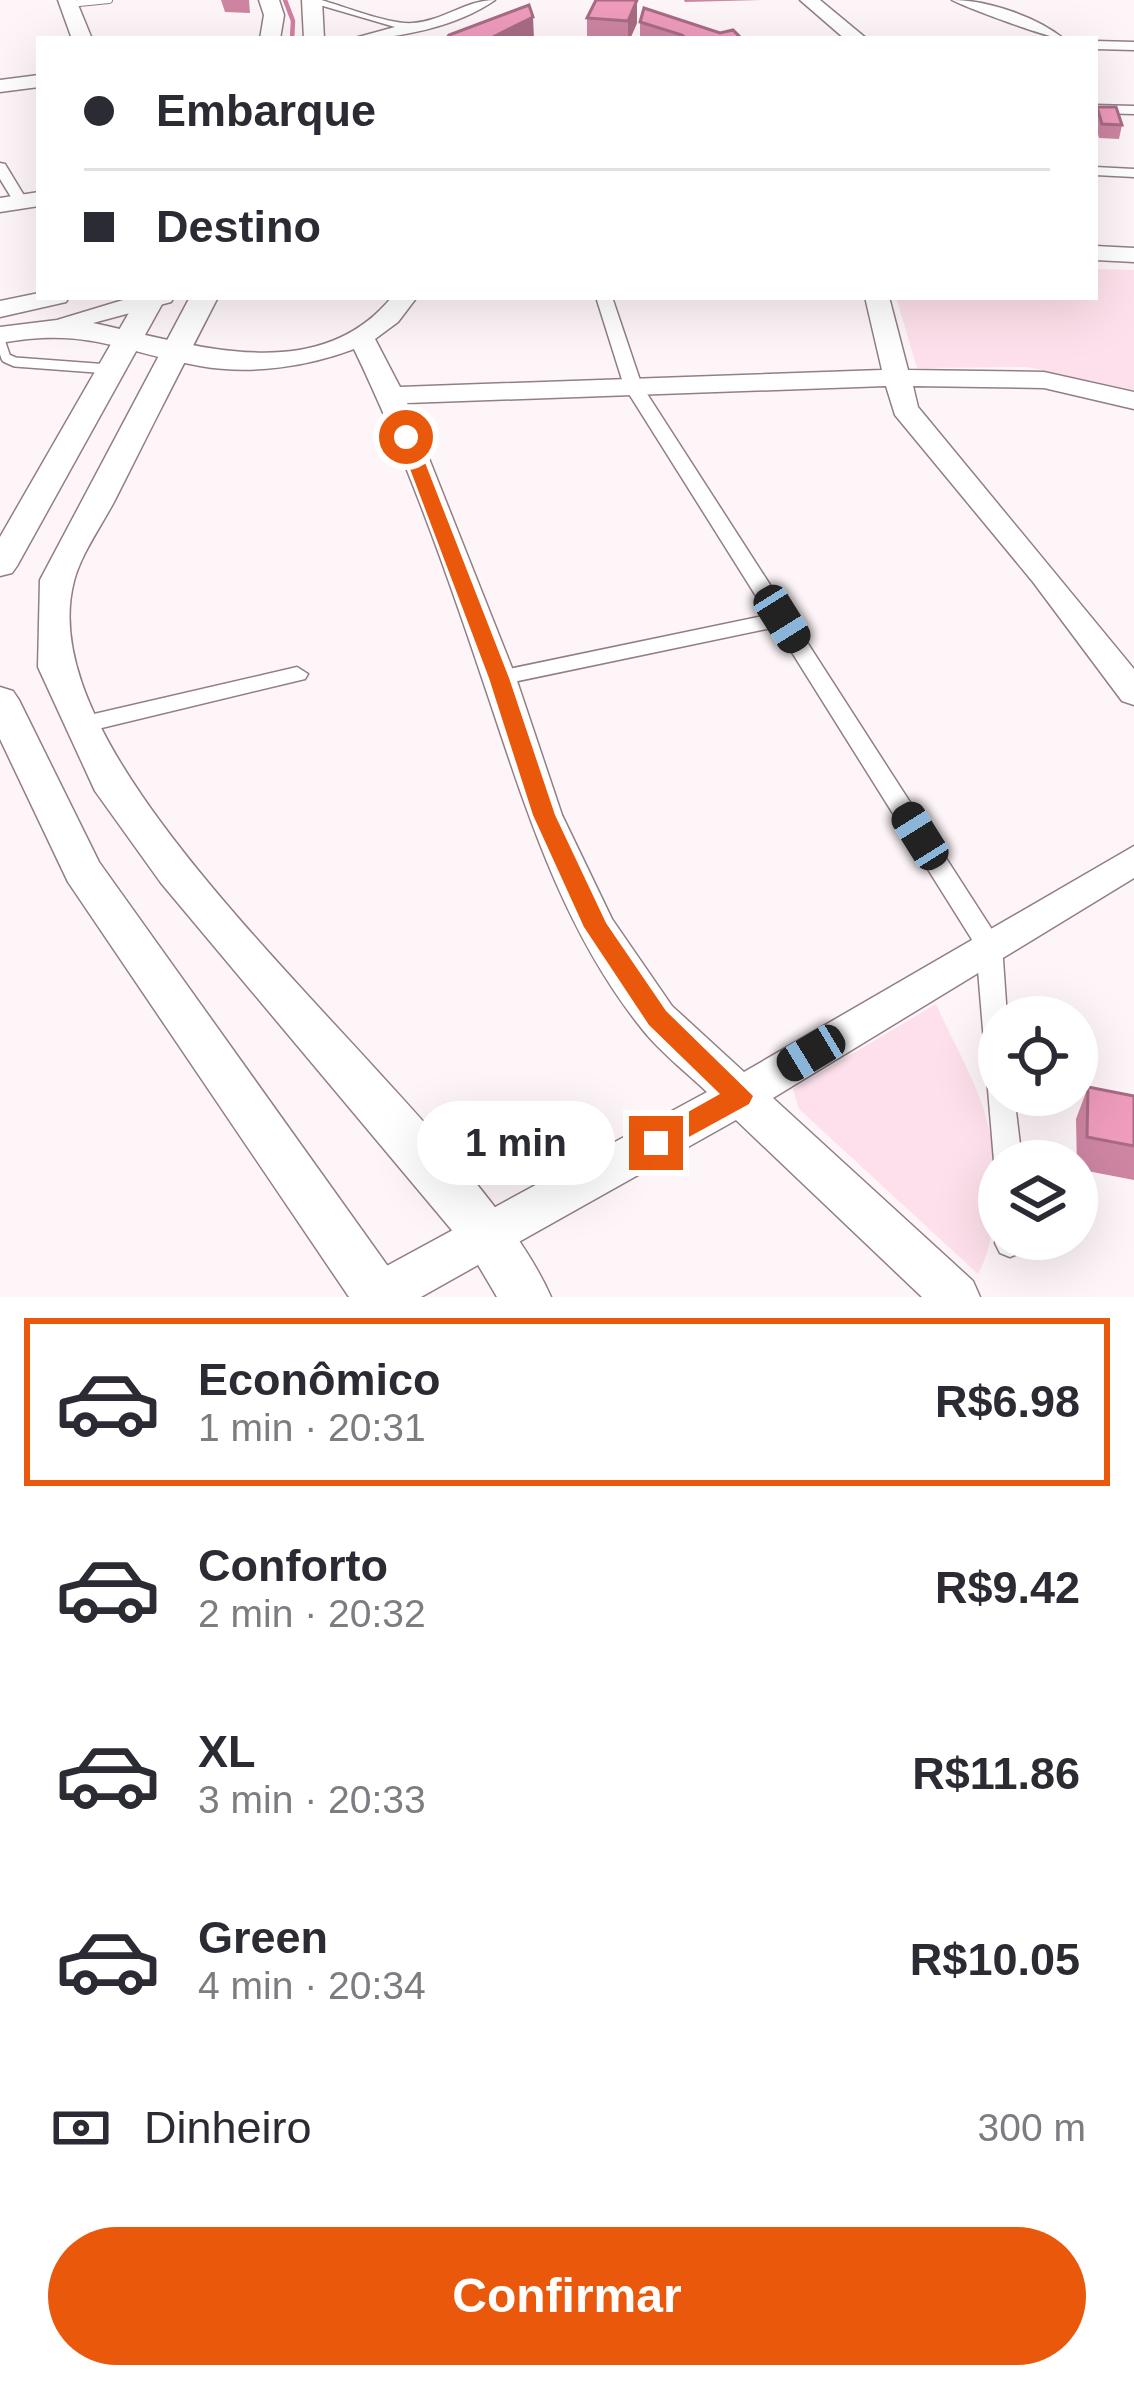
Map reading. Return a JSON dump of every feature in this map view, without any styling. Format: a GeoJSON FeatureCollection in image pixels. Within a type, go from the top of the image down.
{"type":"FeatureCollection","features":[{"type":"Feature","properties":{"kind":"main road"},"geometry":{"type":"LineString","coordinates":[[269,0],[274,15],[270,36]]}},
{"type":"Feature","properties":{"kind":"main road"},"geometry":{"type":"LineString","coordinates":[[312,0],[314,36]]}},
{"type":"Feature","properties":{"kind":"main road"},"geometry":{"type":"LineString","coordinates":[[0,566],[107,372],[153,300]]}},
{"type":"Feature","properties":{"kind":"main road"},"geometry":{"type":"LineString","coordinates":[[202,300],[57,580],[56,667],[115,790],[176,872],[489,1236],[525,1297]]}},
{"type":"Feature","properties":{"kind":"main road"},"geometry":{"type":"LineString","coordinates":[[107,372],[165,364]]}},
{"type":"Feature","properties":{"kind":"main road"},"geometry":{"type":"LineString","coordinates":[[0,700],[82,871],[378,1296]]}},
{"type":"Feature","properties":{"kind":"street"},"geometry":{"type":"LineString","coordinates":[[312,0],[413,29]]}},
{"type":"Feature","properties":{"kind":"street"},"geometry":{"type":"LineString","coordinates":[[374,36],[450,19],[489,0]]}},
{"type":"Feature","properties":{"kind":"street"},"geometry":{"type":"LineString","coordinates":[[809,0],[852,36]]}},
{"type":"Feature","properties":{"kind":"street"},"geometry":{"type":"LineString","coordinates":[[958,0],[1037,26],[1053,36]]}},
{"type":"Feature","properties":{"kind":"street"},"geometry":{"type":"LineString","coordinates":[[68,2],[81,36]]}},
{"type":"Feature","properties":{"kind":"street"},"geometry":{"type":"LineString","coordinates":[[1098,45],[1134,46]]}},
{"type":"Feature","properties":{"kind":"street"},"geometry":{"type":"LineString","coordinates":[[0,86],[36,81]]}},
{"type":"Feature","properties":{"kind":"street"},"geometry":{"type":"LineString","coordinates":[[1098,109],[1134,110]]}},
{"type":"Feature","properties":{"kind":"street"},"geometry":{"type":"LineString","coordinates":[[0,167],[20,202]]}},
{"type":"Feature","properties":{"kind":"street"},"geometry":{"type":"LineString","coordinates":[[1098,171],[1134,173]]}},
{"type":"Feature","properties":{"kind":"street"},"geometry":{"type":"LineString","coordinates":[[1098,253],[1134,255]]}},
{"type":"Feature","properties":{"kind":"street"},"geometry":{"type":"LineString","coordinates":[[1098,264],[1134,266]]}},
{"type":"Feature","properties":{"kind":"street"},"geometry":{"type":"LineString","coordinates":[[0,305],[38,300]]}},
{"type":"Feature","properties":{"kind":"street"},"geometry":{"type":"LineString","coordinates":[[0,338],[150,300]]}},
{"type":"Feature","properties":{"kind":"street"},"geometry":{"type":"LineString","coordinates":[[37,329],[74,328],[125,341],[165,364],[205,358],[253,359],[362,338],[380,327],[402,300]]}},
{"type":"Feature","properties":{"kind":"street"},"geometry":{"type":"LineString","coordinates":[[605,300],[633,386],[988,945],[992,996]]}},
{"type":"Feature","properties":{"kind":"street"},"geometry":{"type":"LineString","coordinates":[[878,300],[905,409],[1044,575],[1134,693]]}},
{"type":"Feature","properties":{"kind":"street"},"geometry":{"type":"LineString","coordinates":[[362,338],[391,396],[499,678],[544,815],[596,927],[657,1018],[956,1297]]}},
{"type":"Feature","properties":{"kind":"street"},"geometry":{"type":"LineString","coordinates":[[391,396],[894,378],[1028,379],[1091,388],[1134,401]]}},
{"type":"Feature","properties":{"kind":"street"},"geometry":{"type":"LineString","coordinates":[[499,678],[782,619]]}},
{"type":"Feature","properties":{"kind":"street"},"geometry":{"type":"LineString","coordinates":[[81,725],[297,674]]}},
{"type":"Feature","properties":{"kind":"street"},"geometry":{"type":"LineString","coordinates":[[378,1296],[740,1096],[1134,860]]}},
{"type":"Feature","properties":{"kind":"lane"},"geometry":{"type":"LineString","coordinates":[[68,2],[109,0]]}},
{"type":"Feature","properties":{"kind":"lane"},"geometry":{"type":"LineString","coordinates":[[0,338],[6,358],[15,362],[107,372]]}},
{"type":"Feature","properties":{"kind":"shaded area"},"geometry":{"type":"Polygon","coordinates":[[[1098,269],[1134,270],[1134,390],[1027,367],[917,368],[897,300],[1098,300],[1098,269]]]}},
{"type":"Feature","properties":{"kind":"shaded area"},"geometry":{"type":"Polygon","coordinates":[[[936,1004],[978,1094],[978,1116],[985,1116],[991,1140],[978,1140],[978,1260],[984,1260],[978,1274],[799,1109],[793,1089],[936,1004]]]}},
{"type":"Feature","properties":{"kind":"building"},"geometry":{"type":"Polygon","coordinates":[[[596,0],[637,0],[628,21],[587,18],[596,0]]]}},
{"type":"Feature","properties":{"kind":"building"},"geometry":{"type":"Polygon","coordinates":[[[529,5],[533,17],[495,36],[449,35],[529,5]]]}},
{"type":"Feature","properties":{"kind":"building"},"geometry":{"type":"Polygon","coordinates":[[[644,8],[720,33],[733,30],[739,36],[683,36],[640,22],[644,8]]]}},
{"type":"Feature","properties":{"kind":"building"},"geometry":{"type":"Polygon","coordinates":[[[1098,107],[1116,107],[1122,125],[1102,124],[1098,107]]]}},
{"type":"Feature","properties":{"kind":"building"},"geometry":{"type":"Polygon","coordinates":[[[1098,1089],[1134,1096],[1134,1146],[1087,1137],[1087,1116],[1098,1116],[1098,1089]]]}},
{"type":"Feature","properties":{"kind":"waterway"},"geometry":{"type":"LineString","coordinates":[[285,0],[293,21],[292,36]]}},
{"type":"Feature","properties":{"kind":"route"},"geometry":{"type":"LineString","coordinates":[[406,437],[499,678],[544,815],[596,927],[657,1018],[740,1096],[656,1143]]}}]}
